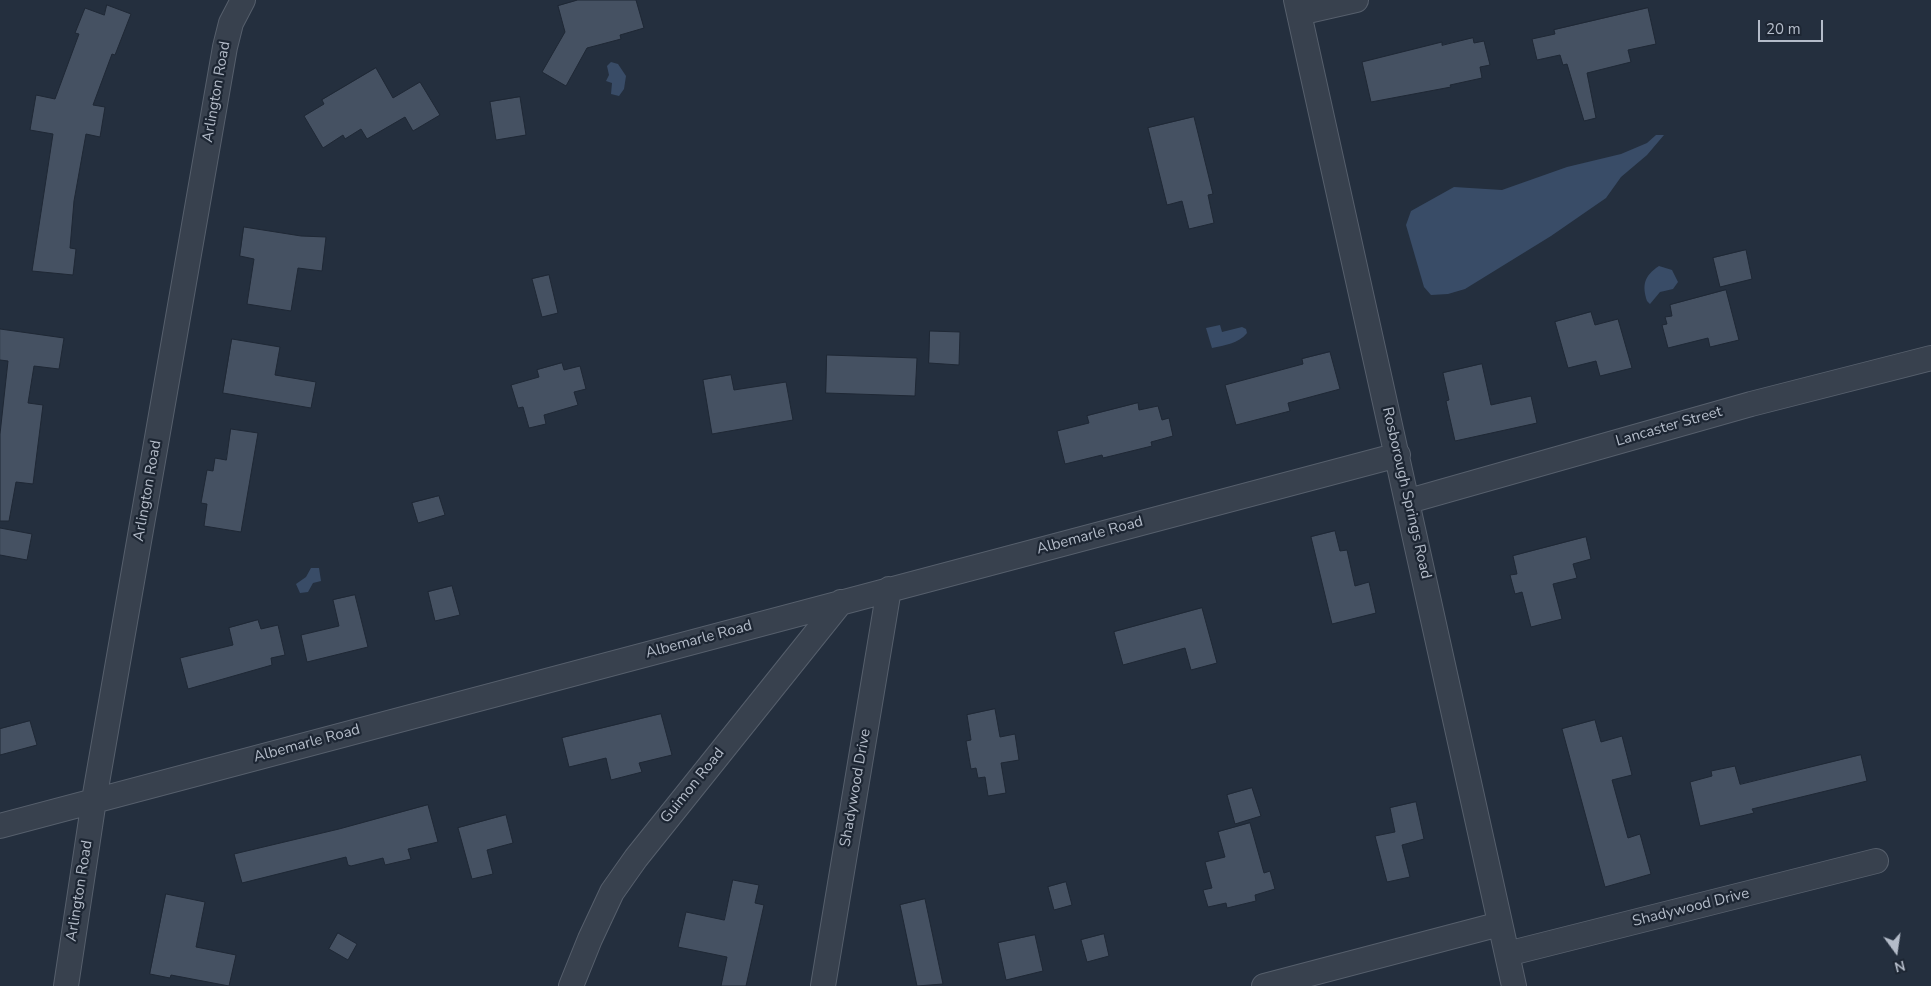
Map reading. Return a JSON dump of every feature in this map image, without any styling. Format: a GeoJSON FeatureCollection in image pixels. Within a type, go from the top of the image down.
{"type":"FeatureCollection","features":[{"type":"Feature","properties":{"kind":"street","name":"Arlington Road"},"geometry":{"type":"LineString","coordinates":[[66,986],[94,800],[224,47],[231,23],[243,0]]}},
{"type":"Feature","properties":{"kind":"street"},"geometry":{"type":"LineString","coordinates":[[1298,7],[1356,0]]}},
{"type":"Feature","properties":{"kind":"street","name":"Rosborough Springs Road"},"geometry":{"type":"LineString","coordinates":[[1298,7],[1409,501],[1514,986]]}},
{"type":"Feature","properties":{"kind":"street","name":"Lancaster Street"},"geometry":{"type":"LineString","coordinates":[[1409,501],[1750,404],[1931,358]]}},
{"type":"Feature","properties":{"kind":"street","name":"Albemarle Road"},"geometry":{"type":"LineString","coordinates":[[0,826],[1398,455]]}},
{"type":"Feature","properties":{"kind":"street","name":"Shadywood Drive"},"geometry":{"type":"LineString","coordinates":[[823,986],[889,589]]}},
{"type":"Feature","properties":{"kind":"street","name":"Guimon Road"},"geometry":{"type":"LineString","coordinates":[[571,986],[612,892],[841,602]]}},
{"type":"Feature","properties":{"kind":"street","name":"Shadywood Drive"},"geometry":{"type":"LineString","coordinates":[[1507,954],[1876,861]]}},
{"type":"Feature","properties":{"kind":"street"},"geometry":{"type":"LineString","coordinates":[[1264,986],[1500,924]]}},
{"type":"Feature","properties":{"kind":"water"},"geometry":{"type":"Polygon","coordinates":[[[611,62],[618,64],[626,76],[624,89],[619,96],[611,94],[612,83],[606,81],[609,75],[607,66],[611,62]]]}},
{"type":"Feature","properties":{"kind":"water"},"geometry":{"type":"Polygon","coordinates":[[[1656,135],[1664,135],[1647,155],[1621,177],[1606,198],[1551,236],[1465,289],[1448,294],[1431,295],[1424,287],[1406,225],[1411,211],[1454,187],[1502,190],[1567,167],[1621,154],[1647,143],[1656,135]]]}},
{"type":"Feature","properties":{"kind":"water"},"geometry":{"type":"Polygon","coordinates":[[[1659,266],[1672,270],[1678,282],[1673,289],[1660,292],[1650,304],[1645,295],[1646,281],[1650,273],[1659,266]]]}},
{"type":"Feature","properties":{"kind":"water"},"geometry":{"type":"Polygon","coordinates":[[[1220,325],[1222,332],[1242,327],[1246,329],[1247,333],[1235,342],[1212,348],[1206,328],[1220,325]]]}},
{"type":"Feature","properties":{"kind":"water"},"geometry":{"type":"Polygon","coordinates":[[[311,568],[319,568],[321,581],[313,583],[308,592],[300,593],[296,584],[306,577],[311,568]]]}},
{"type":"Feature","properties":{"kind":"building"},"geometry":{"type":"Polygon","coordinates":[[[578,0],[636,0],[644,28],[620,35],[621,39],[587,48],[566,86],[542,72],[565,32],[558,6],[578,0]]]}},
{"type":"Feature","properties":{"kind":"building"},"geometry":{"type":"Polygon","coordinates":[[[107,5],[131,14],[115,55],[112,54],[93,105],[105,107],[100,137],[86,134],[74,201],[70,248],[76,249],[73,275],[32,271],[53,134],[30,130],[36,95],[55,99],[79,34],[75,33],[85,8],[104,15],[107,5]]]}},
{"type":"Feature","properties":{"kind":"building"},"geometry":{"type":"Polygon","coordinates":[[[1648,8],[1656,44],[1628,50],[1631,62],[1587,73],[1596,118],[1584,121],[1567,64],[1563,65],[1560,55],[1537,60],[1532,39],[1555,34],[1554,30],[1648,8]]]}},
{"type":"Feature","properties":{"kind":"building"},"geometry":{"type":"Polygon","coordinates":[[[1473,38],[1474,43],[1484,41],[1490,65],[1480,67],[1482,78],[1450,85],[1451,87],[1371,102],[1362,62],[1442,42],[1442,45],[1473,38]]]}},
{"type":"Feature","properties":{"kind":"building"},"geometry":{"type":"Polygon","coordinates":[[[376,68],[393,98],[420,82],[440,115],[413,131],[405,117],[367,139],[361,129],[345,139],[343,135],[323,148],[304,116],[324,104],[322,100],[376,68]]]}},
{"type":"Feature","properties":{"kind":"building"},"geometry":{"type":"Polygon","coordinates":[[[520,97],[526,135],[496,140],[490,102],[520,97]]]}},
{"type":"Feature","properties":{"kind":"building"},"geometry":{"type":"Polygon","coordinates":[[[1194,117],[1213,194],[1208,195],[1214,223],[1189,229],[1182,201],[1167,205],[1148,128],[1194,117]]]}},
{"type":"Feature","properties":{"kind":"building"},"geometry":{"type":"Polygon","coordinates":[[[244,227],[301,236],[326,237],[322,271],[298,268],[291,311],[247,304],[254,259],[240,256],[244,227]]]}},
{"type":"Feature","properties":{"kind":"building"},"geometry":{"type":"Polygon","coordinates":[[[1746,250],[1752,279],[1720,287],[1713,258],[1746,250]]]}},
{"type":"Feature","properties":{"kind":"building"},"geometry":{"type":"Polygon","coordinates":[[[549,275],[558,313],[542,317],[532,279],[549,275]]]}},
{"type":"Feature","properties":{"kind":"building"},"geometry":{"type":"Polygon","coordinates":[[[1726,290],[1739,340],[1710,347],[1708,338],[1668,348],[1662,325],[1667,324],[1665,317],[1672,316],[1670,305],[1726,290]]]}},
{"type":"Feature","properties":{"kind":"building"},"geometry":{"type":"Polygon","coordinates":[[[1591,312],[1595,325],[1618,319],[1632,368],[1600,376],[1596,361],[1568,368],[1555,322],[1591,312]]]}},
{"type":"Feature","properties":{"kind":"building"},"geometry":{"type":"Polygon","coordinates":[[[0,329],[64,338],[59,369],[34,366],[28,403],[43,405],[33,484],[16,482],[9,521],[0,521],[0,434],[8,361],[0,360],[0,329]]]}},
{"type":"Feature","properties":{"kind":"building"},"geometry":{"type":"Polygon","coordinates":[[[930,331],[960,332],[959,365],[929,363],[930,331]]]}},
{"type":"Feature","properties":{"kind":"building"},"geometry":{"type":"Polygon","coordinates":[[[232,339],[280,347],[275,375],[316,382],[311,408],[223,393],[232,339]]]}},
{"type":"Feature","properties":{"kind":"building"},"geometry":{"type":"Polygon","coordinates":[[[1330,352],[1340,389],[1288,403],[1290,411],[1236,425],[1225,385],[1303,364],[1302,359],[1330,352]]]}},
{"type":"Feature","properties":{"kind":"building"},"geometry":{"type":"Polygon","coordinates":[[[827,355],[917,358],[915,396],[826,393],[827,355]]]}},
{"type":"Feature","properties":{"kind":"building"},"geometry":{"type":"Polygon","coordinates":[[[562,363],[564,370],[580,366],[586,389],[574,392],[578,405],[544,415],[546,424],[529,428],[523,407],[518,408],[511,385],[539,377],[537,370],[562,363]]]}},
{"type":"Feature","properties":{"kind":"building"},"geometry":{"type":"Polygon","coordinates":[[[1482,364],[1491,405],[1531,396],[1537,423],[1455,441],[1446,401],[1449,400],[1443,373],[1482,364]]]}},
{"type":"Feature","properties":{"kind":"building"},"geometry":{"type":"Polygon","coordinates":[[[731,375],[734,390],[786,382],[793,420],[712,434],[703,380],[731,375]]]}},
{"type":"Feature","properties":{"kind":"building"},"geometry":{"type":"Polygon","coordinates":[[[1138,403],[1139,410],[1158,406],[1162,420],[1169,418],[1173,436],[1151,442],[1152,446],[1103,458],[1102,455],[1065,464],[1057,431],[1089,423],[1087,416],[1138,403]]]}},
{"type":"Feature","properties":{"kind":"building"},"geometry":{"type":"Polygon","coordinates":[[[231,429],[258,433],[241,532],[204,526],[207,504],[201,503],[207,470],[213,471],[215,458],[226,460],[231,429]]]}},
{"type":"Feature","properties":{"kind":"building"},"geometry":{"type":"Polygon","coordinates":[[[439,496],[445,515],[418,523],[412,503],[439,496]]]}},
{"type":"Feature","properties":{"kind":"building"},"geometry":{"type":"Polygon","coordinates":[[[0,528],[32,534],[27,560],[0,555],[0,528]]]}},
{"type":"Feature","properties":{"kind":"building"},"geometry":{"type":"Polygon","coordinates":[[[1335,531],[1340,551],[1347,550],[1355,586],[1369,582],[1376,613],[1332,624],[1311,537],[1335,531]]]}},
{"type":"Feature","properties":{"kind":"building"},"geometry":{"type":"Polygon","coordinates":[[[1586,537],[1591,559],[1573,564],[1577,578],[1553,584],[1562,619],[1531,627],[1522,592],[1515,594],[1510,575],[1517,574],[1513,556],[1586,537]]]}},
{"type":"Feature","properties":{"kind":"building"},"geometry":{"type":"Polygon","coordinates":[[[452,586],[460,615],[435,621],[428,592],[452,586]]]}},
{"type":"Feature","properties":{"kind":"building"},"geometry":{"type":"Polygon","coordinates":[[[355,595],[368,647],[307,662],[301,635],[339,626],[333,600],[355,595]]]}},
{"type":"Feature","properties":{"kind":"building"},"geometry":{"type":"Polygon","coordinates":[[[1202,608],[1217,663],[1191,670],[1185,648],[1123,665],[1114,632],[1202,608]]]}},
{"type":"Feature","properties":{"kind":"building"},"geometry":{"type":"Polygon","coordinates":[[[258,620],[261,629],[278,625],[285,655],[271,658],[272,665],[188,689],[180,658],[233,645],[229,628],[258,620]]]}},
{"type":"Feature","properties":{"kind":"building"},"geometry":{"type":"Polygon","coordinates":[[[995,709],[1000,737],[1015,734],[1019,760],[1001,763],[1006,793],[988,796],[985,777],[978,778],[976,768],[971,769],[966,741],[971,740],[967,715],[995,709]]]}},
{"type":"Feature","properties":{"kind":"building"},"geometry":{"type":"Polygon","coordinates":[[[661,714],[672,755],[639,763],[642,772],[611,780],[606,758],[569,767],[562,738],[661,714]]]}},
{"type":"Feature","properties":{"kind":"building"},"geometry":{"type":"Polygon","coordinates":[[[1595,720],[1601,742],[1622,736],[1632,775],[1612,780],[1628,838],[1640,834],[1651,874],[1605,887],[1562,729],[1595,720]]]}},
{"type":"Feature","properties":{"kind":"building"},"geometry":{"type":"Polygon","coordinates":[[[30,721],[37,745],[0,755],[0,729],[30,721]]]}},
{"type":"Feature","properties":{"kind":"building"},"geometry":{"type":"Polygon","coordinates":[[[1861,755],[1867,781],[1752,809],[1754,813],[1700,826],[1690,782],[1712,776],[1711,771],[1735,766],[1740,784],[1861,755]]]}},
{"type":"Feature","properties":{"kind":"building"},"geometry":{"type":"Polygon","coordinates":[[[1252,788],[1261,816],[1235,824],[1227,795],[1252,788]]]}},
{"type":"Feature","properties":{"kind":"building"},"geometry":{"type":"Polygon","coordinates":[[[1416,802],[1424,839],[1402,845],[1410,877],[1387,882],[1375,836],[1395,832],[1390,808],[1416,802]]]}},
{"type":"Feature","properties":{"kind":"building"},"geometry":{"type":"Polygon","coordinates":[[[428,805],[438,842],[408,849],[411,859],[385,865],[383,858],[351,866],[348,865],[346,857],[242,883],[234,854],[428,805]]]}},
{"type":"Feature","properties":{"kind":"building"},"geometry":{"type":"Polygon","coordinates":[[[506,815],[513,843],[487,850],[493,874],[472,879],[458,828],[506,815]]]}},
{"type":"Feature","properties":{"kind":"building"},"geometry":{"type":"Polygon","coordinates":[[[1250,823],[1264,873],[1270,871],[1275,889],[1255,895],[1256,901],[1227,908],[1226,903],[1208,907],[1203,890],[1212,888],[1205,862],[1225,857],[1218,832],[1250,823]]]}},
{"type":"Feature","properties":{"kind":"building"},"geometry":{"type":"Polygon","coordinates":[[[733,880],[759,885],[755,903],[764,905],[746,986],[721,986],[727,957],[678,947],[686,912],[724,920],[733,880]]]}},
{"type":"Feature","properties":{"kind":"building"},"geometry":{"type":"Polygon","coordinates":[[[1066,882],[1072,905],[1054,910],[1048,887],[1066,882]]]}},
{"type":"Feature","properties":{"kind":"building"},"geometry":{"type":"Polygon","coordinates":[[[166,894],[205,902],[196,947],[236,955],[229,986],[171,975],[170,978],[150,974],[166,894]]]}},
{"type":"Feature","properties":{"kind":"building"},"geometry":{"type":"Polygon","coordinates":[[[925,899],[943,984],[917,986],[900,905],[925,899]]]}},
{"type":"Feature","properties":{"kind":"building"},"geometry":{"type":"Polygon","coordinates":[[[338,933],[357,944],[348,960],[329,949],[338,933]]]}},
{"type":"Feature","properties":{"kind":"building"},"geometry":{"type":"Polygon","coordinates":[[[1104,934],[1109,956],[1087,962],[1081,940],[1104,934]]]}},
{"type":"Feature","properties":{"kind":"building"},"geometry":{"type":"Polygon","coordinates":[[[1035,935],[1043,971],[1006,980],[998,943],[1035,935]]]}}]}
